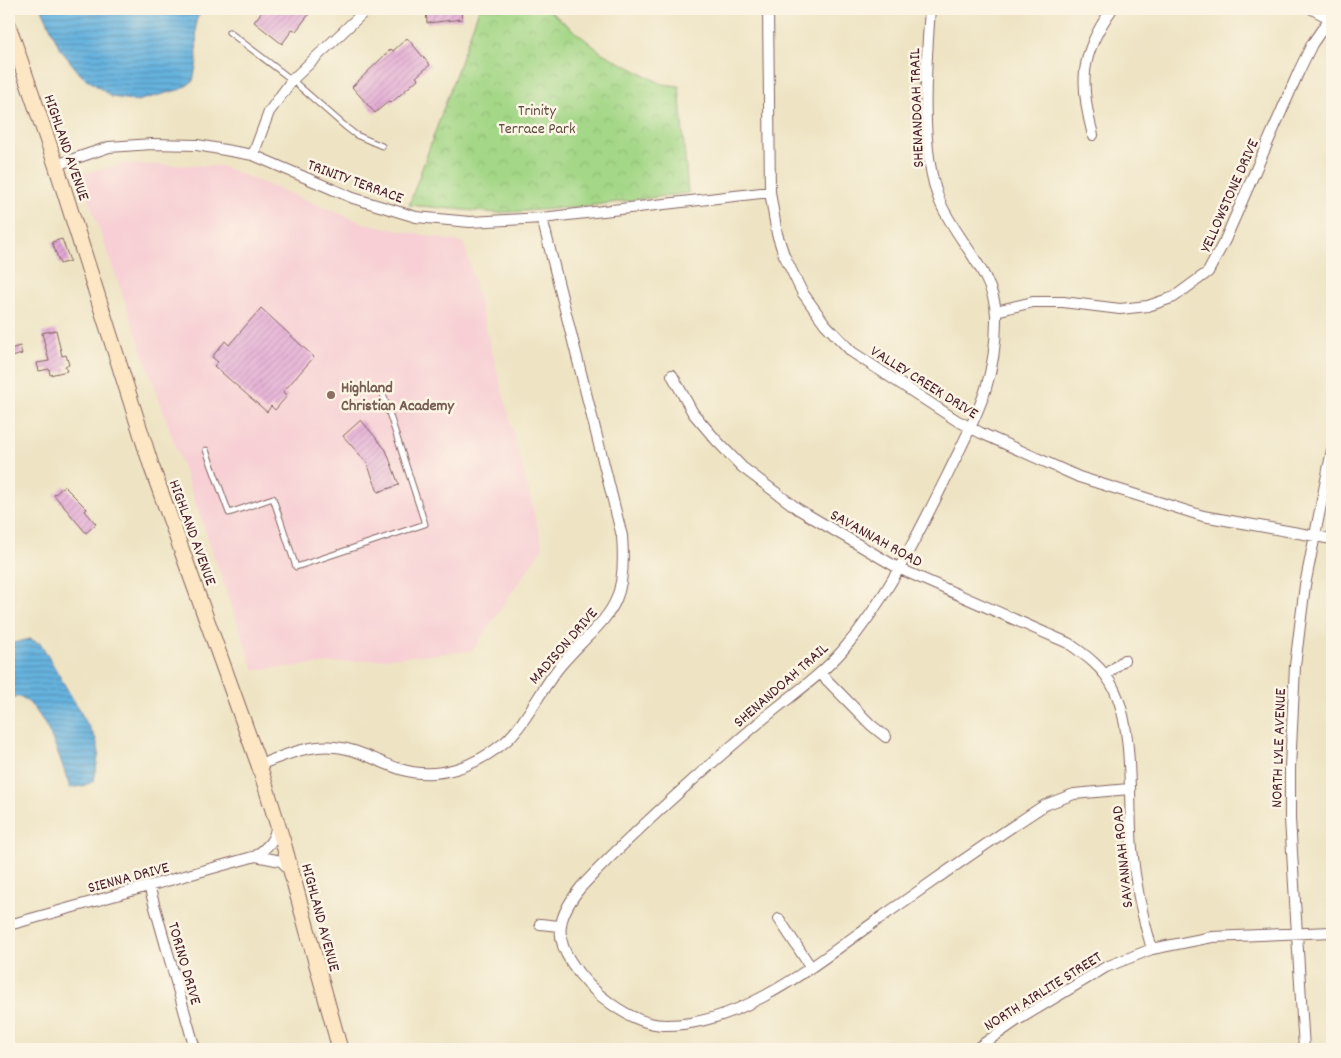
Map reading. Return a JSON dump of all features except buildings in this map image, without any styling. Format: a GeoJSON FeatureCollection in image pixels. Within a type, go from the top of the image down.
{"type":"FeatureCollection","features":[{"type":"Feature","properties":{"kind":"main road","name":"HIGHLAND AVENUE"},"geometry":{"type":"LineString","coordinates":[[9,28],[56,165],[152,468],[259,765],[292,872],[340,1049]]}},
{"type":"Feature","properties":{"kind":"street"},"geometry":{"type":"LineString","coordinates":[[252,155],[269,112],[292,80],[367,9]]}},
{"type":"Feature","properties":{"kind":"street","name":"VALLEY CREEK DRIVE"},"geometry":{"type":"LineString","coordinates":[[768,9],[770,192],[777,234],[784,255],[802,292],[825,324],[852,352],[970,428],[1079,477],[1203,516],[1316,538],[1332,539]]}},
{"type":"Feature","properties":{"kind":"street","name":"SHENANDOAH TRAIL"},"geometry":{"type":"LineString","coordinates":[[559,926],[569,902],[594,873],[719,757],[820,674],[862,626],[927,517],[987,392],[993,366],[996,311],[980,268],[941,204],[929,163],[927,46],[930,9]]}},
{"type":"Feature","properties":{"kind":"street"},"geometry":{"type":"LineString","coordinates":[[1094,135],[1083,90],[1085,69],[1090,45],[1112,9]]}},
{"type":"Feature","properties":{"kind":"street"},"geometry":{"type":"LineString","coordinates":[[1312,9],[1331,16]]}},
{"type":"Feature","properties":{"kind":"street","name":"YELLOWSTONE DRIVE"},"geometry":{"type":"LineString","coordinates":[[996,311],[1033,302],[1063,302],[1120,309],[1148,306],[1174,297],[1208,272],[1225,240],[1302,64],[1312,44],[1331,16]]}},
{"type":"Feature","properties":{"kind":"street","name":"TRINITY TERRACE"},"geometry":{"type":"LineString","coordinates":[[56,165],[109,147],[152,144],[197,145],[252,155],[353,198],[416,217],[470,222],[542,218],[770,192]]}},
{"type":"Feature","properties":{"kind":"street","name":"MADISON DRIVE"},"geometry":{"type":"LineString","coordinates":[[259,765],[287,754],[327,747],[348,749],[402,769],[422,772],[462,768],[496,748],[515,731],[559,667],[598,628],[615,604],[623,572],[622,536],[542,218]]}},
{"type":"Feature","properties":{"kind":"street","name":"SAVANNAH ROAD"},"geometry":{"type":"LineString","coordinates":[[672,375],[693,413],[716,440],[742,466],[798,509],[898,568],[1050,634],[1085,654],[1106,675],[1114,689],[1125,722],[1132,850],[1139,903],[1152,949]]}},
{"type":"Feature","properties":{"kind":"street","name":"NORTH LYLE AVENUE"},"geometry":{"type":"LineString","coordinates":[[1304,1049],[1290,819],[1290,768],[1300,618],[1332,450]]}},
{"type":"Feature","properties":{"kind":"street"},"geometry":{"type":"LineString","coordinates":[[1106,675],[1124,660]]}},
{"type":"Feature","properties":{"kind":"street"},"geometry":{"type":"LineString","coordinates":[[820,674],[871,725],[886,737]]}},
{"type":"Feature","properties":{"kind":"street"},"geometry":{"type":"LineString","coordinates":[[540,924],[559,926],[568,957],[579,975],[595,992],[635,1016],[664,1025],[711,1019],[781,986],[1046,805],[1074,794],[1129,789]]}},
{"type":"Feature","properties":{"kind":"street"},"geometry":{"type":"LineString","coordinates":[[256,856],[273,841],[276,835],[276,821]]}},
{"type":"Feature","properties":{"kind":"street"},"geometry":{"type":"LineString","coordinates":[[256,856],[267,856],[281,861],[292,872]]}},
{"type":"Feature","properties":{"kind":"street","name":"SIENNA DRIVE"},"geometry":{"type":"LineString","coordinates":[[9,924],[256,856]]}},
{"type":"Feature","properties":{"kind":"street","name":"TORINO DRIVE"},"geometry":{"type":"LineString","coordinates":[[149,886],[195,1049]]}},
{"type":"Feature","properties":{"kind":"street"},"geometry":{"type":"LineString","coordinates":[[778,919],[810,966]]}},
{"type":"Feature","properties":{"kind":"street","name":"NORTH AIRLITE STREET"},"geometry":{"type":"LineString","coordinates":[[976,1049],[1016,1021],[1106,967],[1152,949],[1212,937],[1332,932]]}},
{"type":"Feature","properties":{"kind":"lane"},"geometry":{"type":"LineString","coordinates":[[230,32],[292,80],[347,128],[382,146]]}},
{"type":"Feature","properties":{"kind":"lane"},"geometry":{"type":"LineString","coordinates":[[206,450],[229,513],[274,498],[296,567],[424,524],[382,391]]}},
{"type":"Feature","properties":{"kind":"shaded area","name":"Highland Christian Academy"},"geometry":{"type":"Polygon","coordinates":[[[122,164],[221,166],[363,223],[464,243],[543,547],[472,651],[254,670],[80,174],[122,164]]]}},
{"type":"Feature","properties":{"kind":"green space","name":"Trinity Terrace Park"},"geometry":{"type":"Polygon","coordinates":[[[479,9],[547,9],[602,53],[662,84],[679,86],[688,193],[579,207],[497,213],[409,205],[479,9]]]}},
{"type":"Feature","properties":{"kind":"water"},"geometry":{"type":"Polygon","coordinates":[[[42,9],[202,9],[196,21],[197,62],[193,81],[182,89],[137,101],[112,97],[81,75],[60,49],[42,9]]]}},
{"type":"Feature","properties":{"kind":"water"},"geometry":{"type":"Polygon","coordinates":[[[30,639],[41,644],[96,739],[99,752],[94,781],[83,786],[70,788],[51,737],[38,713],[20,696],[9,698],[9,644],[30,639]]]}},
{"type":"Feature","properties":{"kind":"place","name":"Highland Christian Academy"},"geometry":{"type":"Point","coordinates":[331,395]}}]}
